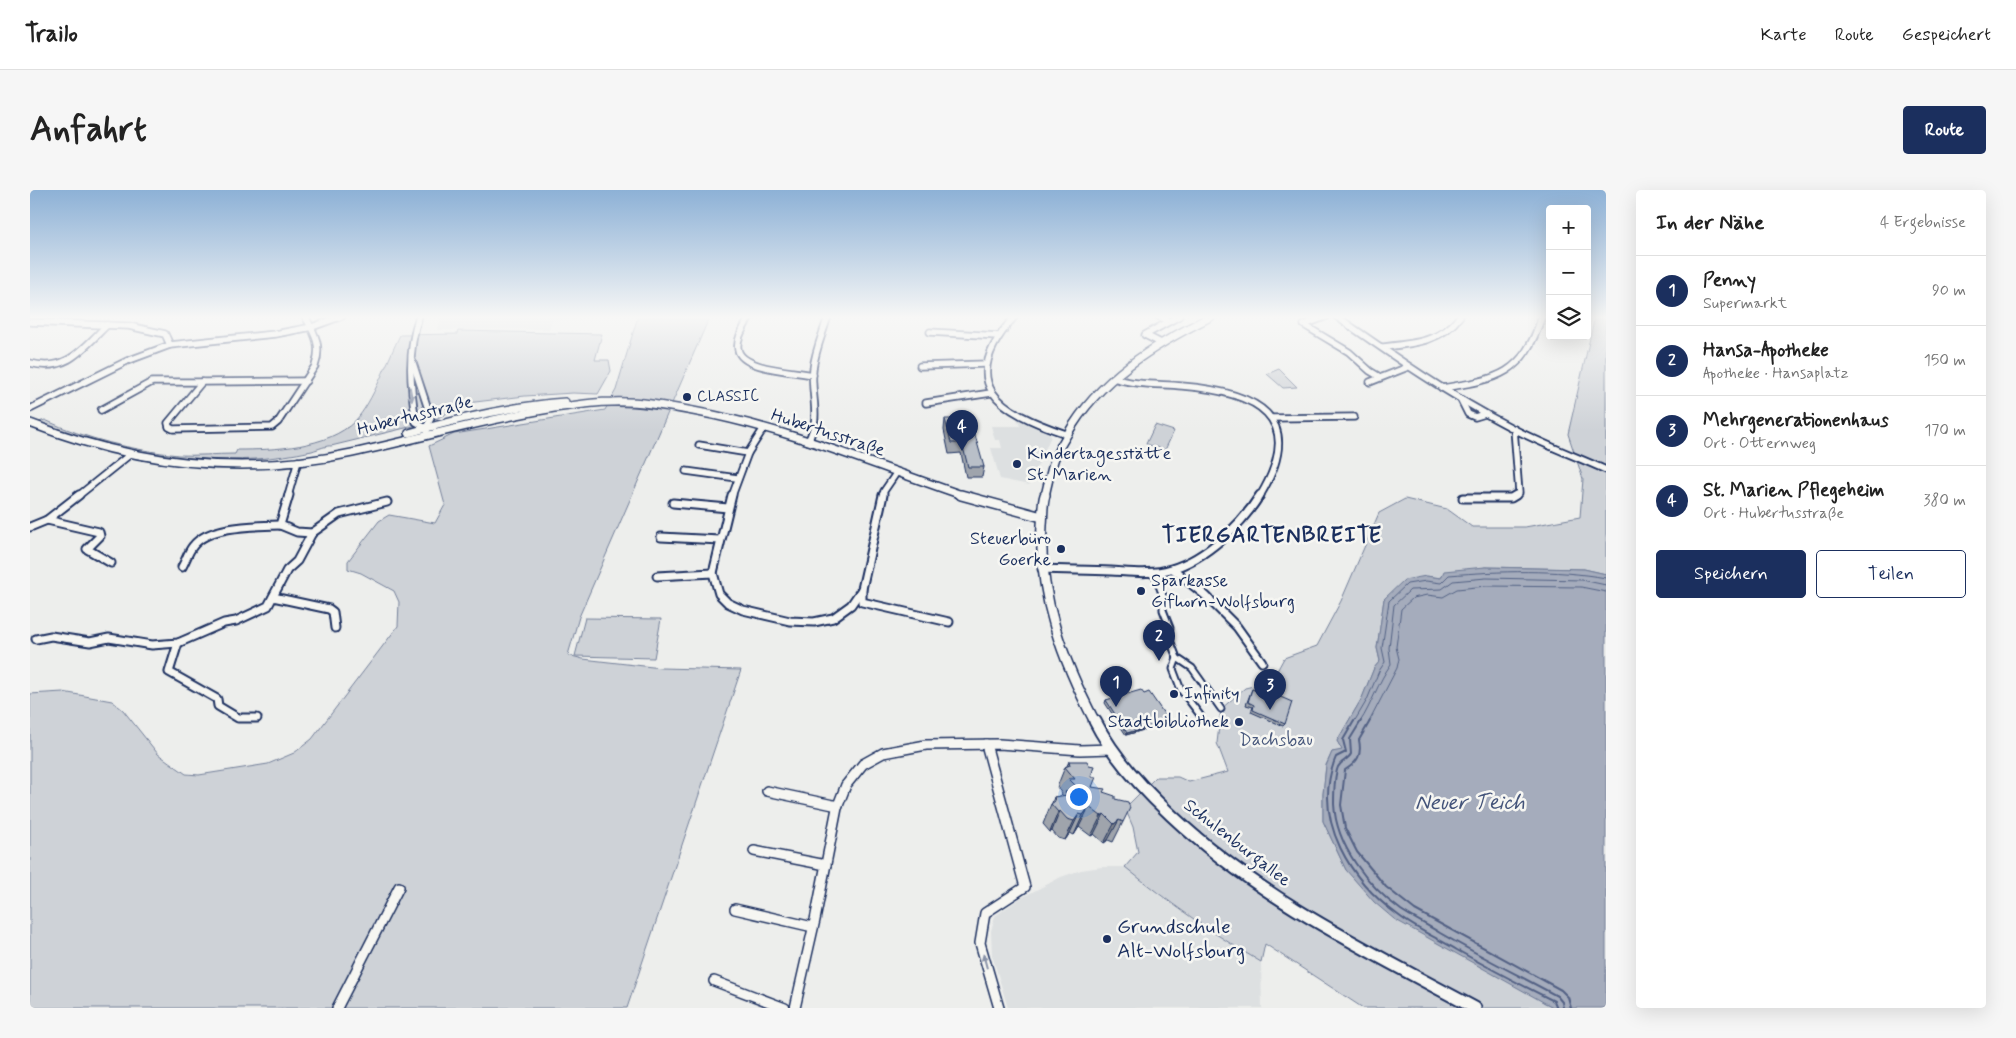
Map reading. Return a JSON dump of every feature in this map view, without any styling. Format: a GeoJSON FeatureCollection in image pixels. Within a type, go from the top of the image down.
{"type":"FeatureCollection","features":[{"type":"Feature","properties":{"kind":"street"},"geometry":{"type":"LineString","coordinates":[[30,363],[42,368],[60,365],[73,354]]}},
{"type":"Feature","properties":{"kind":"street"},"geometry":{"type":"LineString","coordinates":[[30,409],[127,361],[145,354]]}},
{"type":"Feature","properties":{"kind":"street"},"geometry":{"type":"LineString","coordinates":[[202,382],[168,424],[169,427],[173,429],[272,427],[278,422],[306,381],[315,366],[319,354]]}},
{"type":"Feature","properties":{"kind":"street"},"geometry":{"type":"LineString","coordinates":[[410,354],[431,418],[427,431],[416,422],[409,387],[410,354]]}},
{"type":"Feature","properties":{"kind":"street"},"geometry":{"type":"LineString","coordinates":[[738,354],[743,361],[754,365],[814,375]]}},
{"type":"Feature","properties":{"kind":"street"},"geometry":{"type":"LineString","coordinates":[[808,441],[812,434],[816,415],[813,369],[817,354]]}},
{"type":"Feature","properties":{"kind":"street"},"geometry":{"type":"LineString","coordinates":[[991,354],[986,364],[987,383],[991,393],[997,400],[1019,415],[1066,434]]}},
{"type":"Feature","properties":{"kind":"street","name":"Schulenburgallee"},"geometry":{"type":"LineString","coordinates":[[1145,354],[1113,378],[1092,398],[1066,434],[1048,481],[1042,517],[1042,569],[1051,616],[1062,653],[1087,708],[1124,766],[1193,836],[1244,875],[1302,914],[1475,1008]]}},
{"type":"Feature","properties":{"kind":"street"},"geometry":{"type":"LineString","coordinates":[[1351,354],[1370,371],[1380,377]]}},
{"type":"Feature","properties":{"kind":"street"},"geometry":{"type":"LineString","coordinates":[[1391,354],[1408,367],[1486,414],[1514,429],[1606,470]]}},
{"type":"Feature","properties":{"kind":"street"},"geometry":{"type":"LineString","coordinates":[[1442,388],[1486,381],[1514,368],[1528,354]]}},
{"type":"Feature","properties":{"kind":"street"},"geometry":{"type":"LineString","coordinates":[[920,366],[986,364]]}},
{"type":"Feature","properties":{"kind":"street"},"geometry":{"type":"LineString","coordinates":[[1370,382],[1408,367]]}},
{"type":"Feature","properties":{"kind":"street"},"geometry":{"type":"LineString","coordinates":[[1042,569],[1150,571],[1173,569],[1208,548],[1247,513],[1266,482],[1280,450],[1279,429],[1272,418],[1252,403],[1227,393],[1125,382],[1113,378]]}},
{"type":"Feature","properties":{"kind":"street"},"geometry":{"type":"LineString","coordinates":[[101,410],[152,382],[306,381]]}},
{"type":"Feature","properties":{"kind":"street"},"geometry":{"type":"LineString","coordinates":[[926,403],[991,393]]}},
{"type":"Feature","properties":{"kind":"street","name":"Hubertusstraße"},"geometry":{"type":"LineString","coordinates":[[30,423],[89,446],[128,456],[224,465],[314,461],[362,451],[427,431],[526,412],[621,401],[682,408],[764,428],[808,441],[958,494],[1042,517]]}},
{"type":"Feature","properties":{"kind":"street"},"geometry":{"type":"LineString","coordinates":[[1272,418],[1354,417]]}},
{"type":"Feature","properties":{"kind":"street"},"geometry":{"type":"LineString","coordinates":[[764,428],[748,453],[737,478],[728,508],[713,573],[715,586],[719,594],[728,603],[762,616],[790,621],[814,622],[833,618],[851,605],[862,589]]}},
{"type":"Feature","properties":{"kind":"street"},"geometry":{"type":"LineString","coordinates":[[1463,498],[1511,498],[1519,493],[1514,429]]}},
{"type":"Feature","properties":{"kind":"street"},"geometry":{"type":"LineString","coordinates":[[699,445],[748,453]]}},
{"type":"Feature","properties":{"kind":"street"},"geometry":{"type":"LineString","coordinates":[[30,526],[47,520],[128,456]]}},
{"type":"Feature","properties":{"kind":"street"},"geometry":{"type":"LineString","coordinates":[[280,525],[298,461]]}},
{"type":"Feature","properties":{"kind":"street"},"geometry":{"type":"LineString","coordinates":[[686,471],[737,478]]}},
{"type":"Feature","properties":{"kind":"street"},"geometry":{"type":"LineString","coordinates":[[897,472],[884,491],[880,503],[862,589],[862,602],[950,622]]}},
{"type":"Feature","properties":{"kind":"street"},"geometry":{"type":"LineString","coordinates":[[36,639],[51,636],[90,642],[109,638],[152,645],[178,643],[224,623],[236,621],[268,606],[287,570],[297,561],[312,533],[339,514],[387,502]]}},
{"type":"Feature","properties":{"kind":"street"},"geometry":{"type":"LineString","coordinates":[[673,503],[728,508]]}},
{"type":"Feature","properties":{"kind":"street"},"geometry":{"type":"LineString","coordinates":[[47,520],[99,532],[100,536],[87,549],[110,563]]}},
{"type":"Feature","properties":{"kind":"street"},"geometry":{"type":"LineString","coordinates":[[182,567],[195,544],[222,530],[280,525],[297,532],[312,533]]}},
{"type":"Feature","properties":{"kind":"street"},"geometry":{"type":"LineString","coordinates":[[661,536],[720,540]]}},
{"type":"Feature","properties":{"kind":"street"},"geometry":{"type":"LineString","coordinates":[[1173,569],[1206,596],[1236,627],[1262,662]]}},
{"type":"Feature","properties":{"kind":"street"},"geometry":{"type":"LineString","coordinates":[[1150,571],[1152,575],[1155,575],[1163,596],[1163,610],[1170,628],[1168,635],[1177,658],[1192,668],[1221,709]]}},
{"type":"Feature","properties":{"kind":"street"},"geometry":{"type":"LineString","coordinates":[[657,576],[713,573]]}},
{"type":"Feature","properties":{"kind":"street"},"geometry":{"type":"LineString","coordinates":[[273,597],[330,609],[333,612],[335,628]]}},
{"type":"Feature","properties":{"kind":"street"},"geometry":{"type":"LineString","coordinates":[[178,643],[169,672],[217,699],[218,706],[238,718],[257,718]]}},
{"type":"Feature","properties":{"kind":"street"},"geometry":{"type":"LineString","coordinates":[[1177,658],[1173,669],[1181,690],[1200,714]]}},
{"type":"Feature","properties":{"kind":"street"},"geometry":{"type":"LineString","coordinates":[[986,744],[1025,887],[985,912],[981,929],[980,943],[999,1008]]}},
{"type":"Feature","properties":{"kind":"street"},"geometry":{"type":"LineString","coordinates":[[795,1008],[814,927],[838,806],[844,789],[853,774],[870,759],[888,750],[929,746],[986,744],[1075,750],[1112,749]]}},
{"type":"Feature","properties":{"kind":"street"},"geometry":{"type":"LineString","coordinates":[[767,791],[838,806]]}},
{"type":"Feature","properties":{"kind":"street"},"geometry":{"type":"LineString","coordinates":[[754,851],[826,865]]}},
{"type":"Feature","properties":{"kind":"street"},"geometry":{"type":"LineString","coordinates":[[337,1008],[399,887]]}},
{"type":"Feature","properties":{"kind":"street"},"geometry":{"type":"LineString","coordinates":[[735,909],[814,927]]}},
{"type":"Feature","properties":{"kind":"street"},"geometry":{"type":"LineString","coordinates":[[714,980],[785,1008]]}},
{"type":"Feature","properties":{"kind":"shaded area","name":"Kindertagesstätte St. Marien"},"geometry":{"type":"Polygon","coordinates":[[[1019,418],[1047,431],[1051,436],[1029,485],[1000,479],[991,448],[1002,448],[1000,440],[995,440],[991,426],[1020,426],[1017,419],[1019,418]]]}},
{"type":"Feature","properties":{"kind":"shaded area","name":"Grundschule Alt-Wolfsburg"},"geometry":{"type":"Polygon","coordinates":[[[1102,867],[1125,867],[1170,903],[1261,962],[1262,1008],[1008,1008],[992,955],[991,931],[995,916],[1019,899],[1061,877],[1081,870],[1102,867]]]}},
{"type":"Feature","properties":{"kind":"green space"},"geometry":{"type":"Polygon","coordinates":[[[391,354],[597,354],[595,360],[609,360],[611,371],[598,394],[573,393],[525,396],[467,403],[430,422],[312,451],[262,459],[200,459],[145,453],[91,441],[39,422],[45,420],[77,433],[110,443],[144,450],[178,455],[235,454],[237,450],[299,446],[330,437],[344,430],[355,421],[374,392],[391,354]]]}},
{"type":"Feature","properties":{"kind":"green space"},"geometry":{"type":"Polygon","coordinates":[[[627,354],[693,354],[579,617],[568,655],[583,659],[661,668],[741,670],[627,1008],[30,1008],[30,694],[63,692],[112,701],[123,710],[158,754],[186,774],[199,775],[268,764],[294,753],[312,739],[398,626],[399,602],[394,591],[361,573],[348,569],[348,561],[379,521],[389,515],[435,523],[445,505],[429,446],[454,434],[605,410],[616,390],[627,354]]]}},
{"type":"Feature","properties":{"kind":"green space","name":"Dachsbau"},"geometry":{"type":"Polygon","coordinates":[[[1586,354],[1606,354],[1606,574],[1584,569],[1485,567],[1441,578],[1426,576],[1384,599],[1377,648],[1380,661],[1374,668],[1362,698],[1337,741],[1343,751],[1332,752],[1326,765],[1323,794],[1323,821],[1346,870],[1545,1003],[1556,1008],[1363,1008],[1265,944],[1261,962],[1191,917],[1125,867],[1138,852],[1133,827],[1125,808],[1156,777],[1178,777],[1189,782],[1228,772],[1217,743],[1221,709],[1245,688],[1271,682],[1284,658],[1317,646],[1341,601],[1379,513],[1405,499],[1447,509],[1472,527],[1525,527],[1580,517],[1583,479],[1568,434],[1586,354]]]}},
{"type":"Feature","properties":{"kind":"green space"},"geometry":{"type":"Polygon","coordinates":[[[1279,369],[1297,387],[1283,388],[1267,374],[1279,369]]]}},
{"type":"Feature","properties":{"kind":"green space"},"geometry":{"type":"Polygon","coordinates":[[[1155,425],[1174,431],[1165,450],[1146,444],[1155,425]]]}},
{"type":"Feature","properties":{"kind":"green space"},"geometry":{"type":"Polygon","coordinates":[[[585,618],[661,619],[654,658],[575,656],[585,618]]]}},
{"type":"Feature","properties":{"kind":"water","name":"Neuer Teich"},"geometry":{"type":"Polygon","coordinates":[[[1485,567],[1584,569],[1606,574],[1606,1008],[1556,1008],[1394,919],[1374,902],[1346,870],[1323,821],[1326,766],[1332,752],[1342,750],[1337,741],[1362,698],[1374,668],[1380,661],[1377,648],[1384,599],[1404,580],[1426,576],[1441,578],[1444,571],[1485,567]]]}},
{"type":"Feature","properties":{"kind":"building"},"geometry":{"type":"Polygon","coordinates":[[[945,419],[961,419],[964,435],[975,435],[984,467],[968,467],[962,443],[951,443],[945,419]]]}},
{"type":"Feature","properties":{"kind":"building"},"geometry":{"type":"Polygon","coordinates":[[[1252,689],[1268,696],[1269,692],[1292,702],[1285,724],[1253,710],[1254,705],[1248,702],[1252,689]]]}},
{"type":"Feature","properties":{"kind":"building"},"geometry":{"type":"Polygon","coordinates":[[[1141,690],[1144,694],[1149,692],[1169,721],[1127,733],[1106,700],[1141,690]]]}},
{"type":"Feature","properties":{"kind":"building"},"geometry":{"type":"Polygon","coordinates":[[[1069,761],[1087,761],[1089,765],[1094,766],[1091,777],[1096,777],[1092,787],[1105,789],[1103,792],[1115,796],[1115,799],[1128,802],[1130,808],[1123,822],[1119,820],[1114,824],[1104,814],[1101,816],[1089,807],[1083,815],[1079,814],[1074,821],[1067,819],[1060,811],[1058,812],[1051,804],[1055,801],[1054,797],[1067,795],[1065,792],[1077,787],[1069,779],[1075,779],[1065,767],[1070,765],[1069,761]]]}},
{"type":"Feature","properties":{"kind":"place","name":"CLASSIC"},"geometry":{"type":"Point","coordinates":[687,397]}},
{"type":"Feature","properties":{"kind":"place","name":"St. Marien Pflegeheim"},"geometry":{"type":"Point","coordinates":[962,451]}},
{"type":"Feature","properties":{"kind":"place","name":"Kindertagesstätte St. Marien"},"geometry":{"type":"Point","coordinates":[1017,464]}},
{"type":"Feature","properties":{"kind":"place","name":"Steuerbüro Goerke"},"geometry":{"type":"Point","coordinates":[1061,549]}},
{"type":"Feature","properties":{"kind":"place","name":"Sparkasse Gifhorn-Wolfsburg"},"geometry":{"type":"Point","coordinates":[1141,591]}},
{"type":"Feature","properties":{"kind":"place","name":"Hansa-Apotheke"},"geometry":{"type":"Point","coordinates":[1159,661]}},
{"type":"Feature","properties":{"kind":"place","name":"Infinity"},"geometry":{"type":"Point","coordinates":[1174,694]}},
{"type":"Feature","properties":{"kind":"place","name":"Penny"},"geometry":{"type":"Point","coordinates":[1116,707]}},
{"type":"Feature","properties":{"kind":"place","name":"Mehrgenerationenhaus"},"geometry":{"type":"Point","coordinates":[1270,710]}},
{"type":"Feature","properties":{"kind":"place","name":"Stadtbibliothek"},"geometry":{"type":"Point","coordinates":[1239,722]}},
{"type":"Feature","properties":{"kind":"place","name":"Grundschule Alt-Wolfsburg"},"geometry":{"type":"Point","coordinates":[1107,939]}},
{"type":"Feature","properties":{"kind":"district","name":"TIERGARTENBREITE"},"geometry":{"type":"Point","coordinates":[1272,536]}}]}
